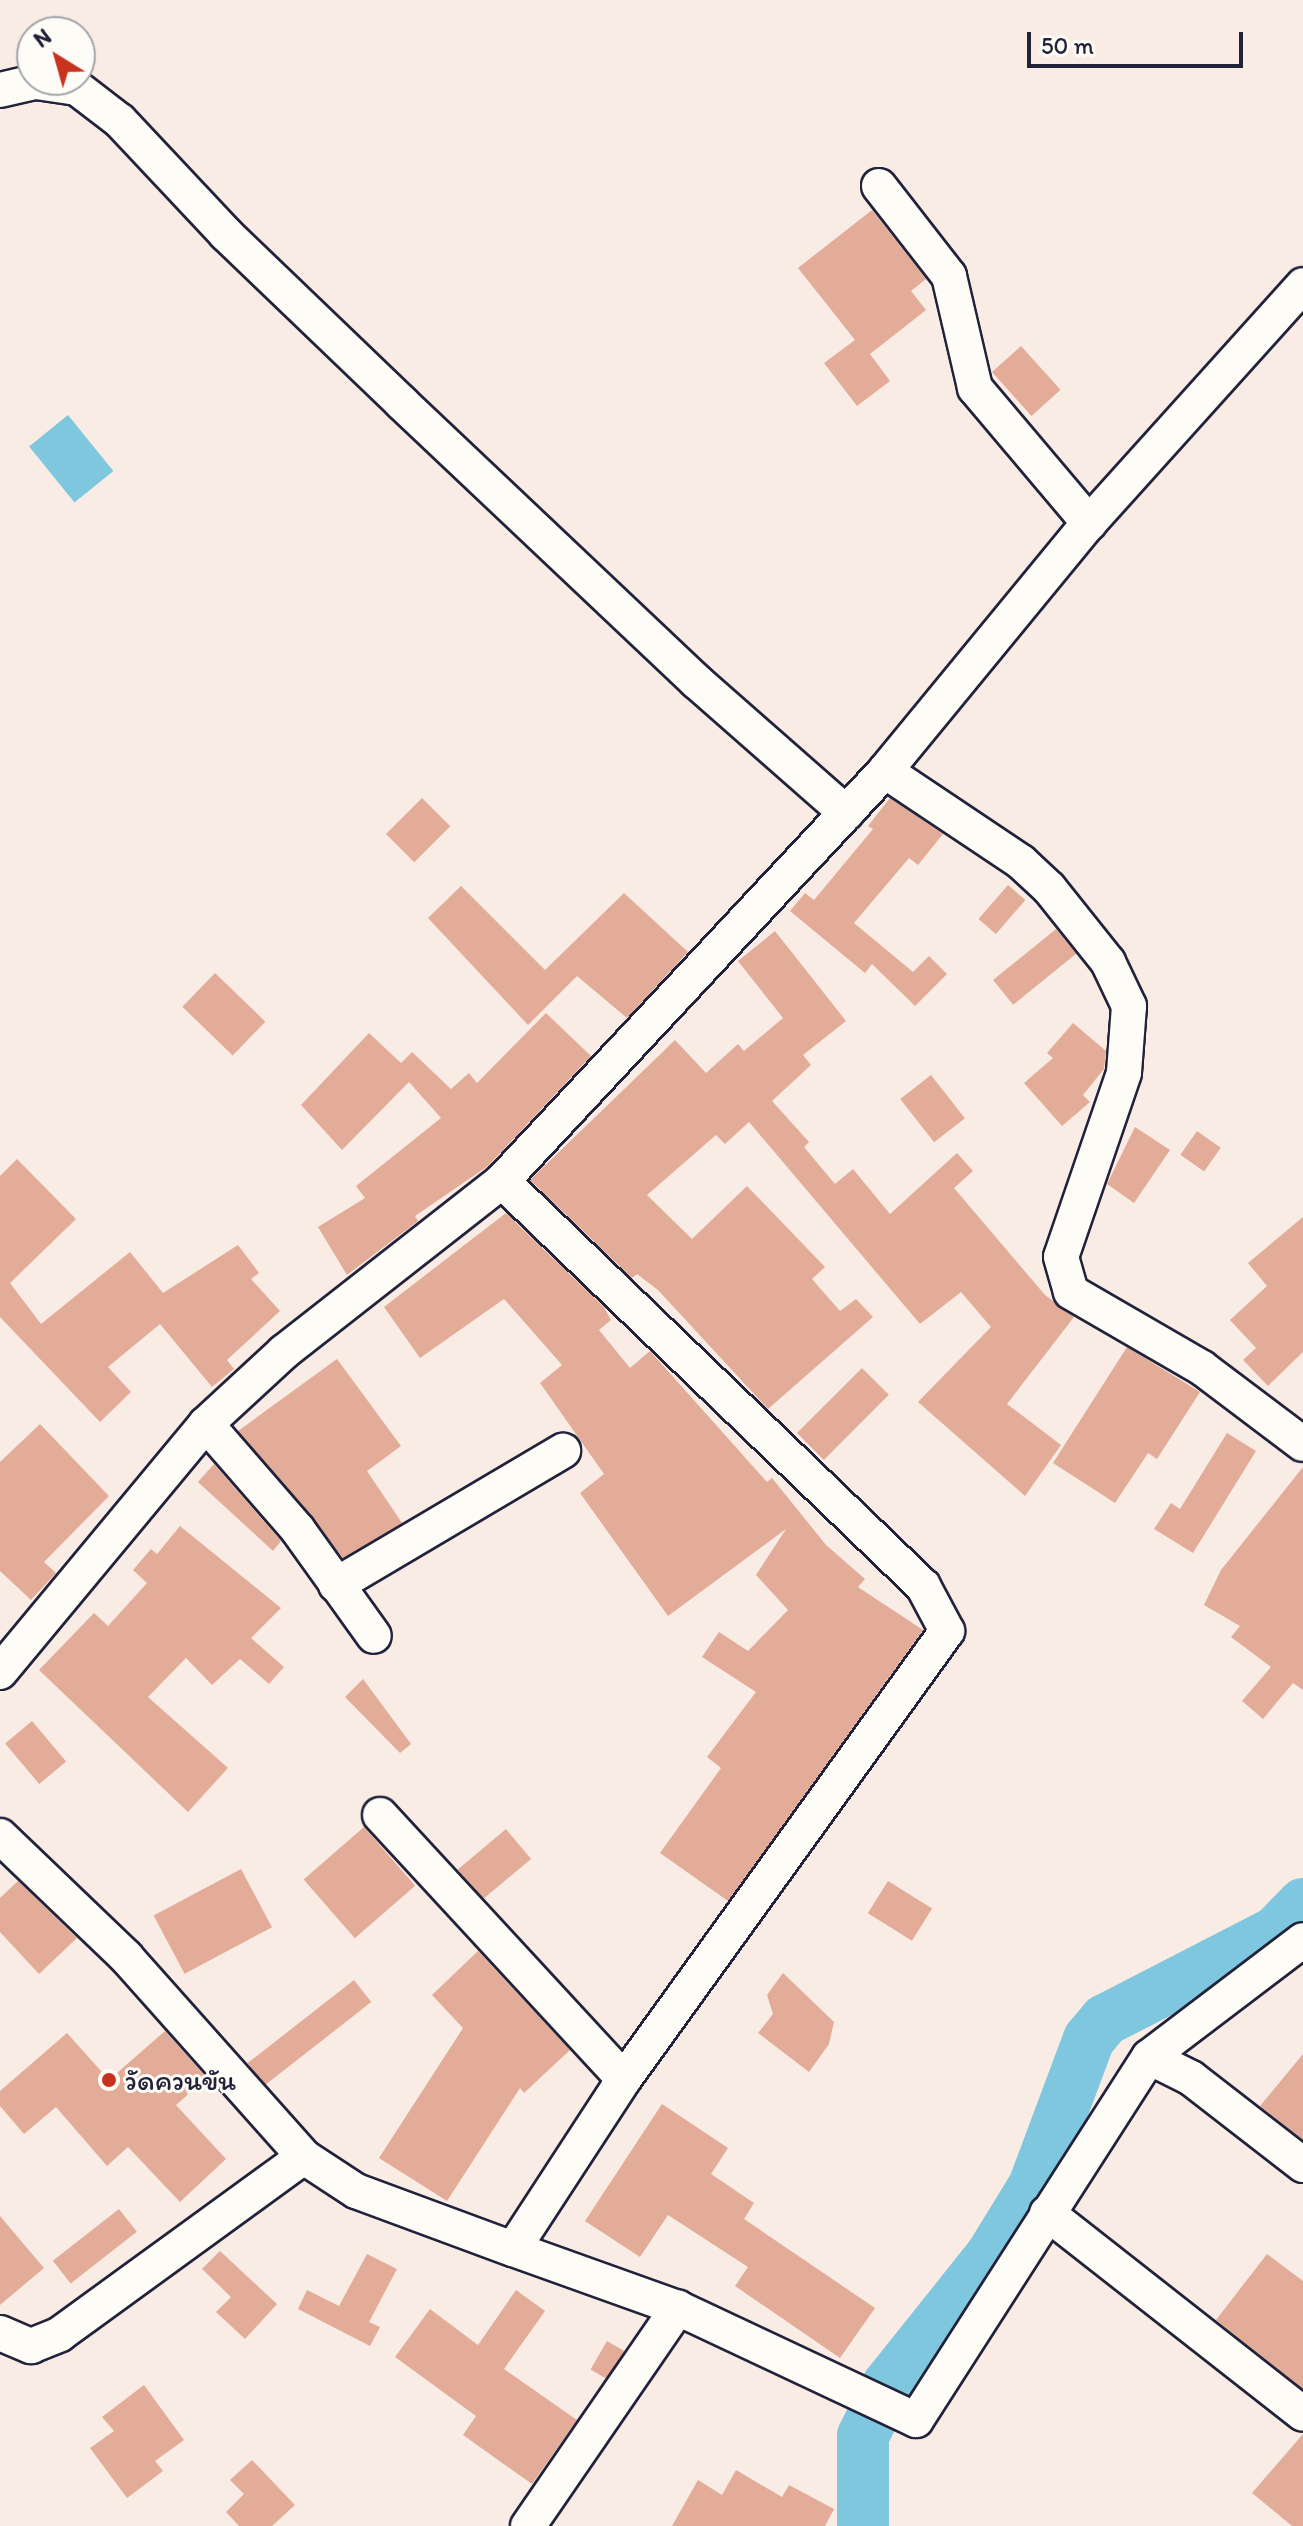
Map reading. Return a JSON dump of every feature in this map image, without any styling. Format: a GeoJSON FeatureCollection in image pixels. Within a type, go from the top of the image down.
{"type":"FeatureCollection","features":[{"type":"Feature","properties":{"kind":"street"},"geometry":{"type":"LineString","coordinates":[[0,90],[36,82],[77,88],[120,121],[402,403],[846,813]]}},
{"type":"Feature","properties":{"kind":"street"},"geometry":{"type":"LineString","coordinates":[[879,186],[949,276],[975,388],[1089,523]]}},
{"type":"Feature","properties":{"kind":"street"},"geometry":{"type":"LineString","coordinates":[[0,1672],[206,1424],[284,1352],[502,1181],[885,771],[1089,523],[1303,285]]}},
{"type":"Feature","properties":{"kind":"street"},"geometry":{"type":"LineString","coordinates":[[885,771],[1021,862],[1049,888],[1108,962],[1129,1006],[1124,1073],[1061,1257],[1071,1292],[1202,1368],[1303,1444]]}},
{"type":"Feature","properties":{"kind":"street"},"geometry":{"type":"LineString","coordinates":[[502,1181],[923,1586],[947,1631],[624,2079],[513,2249]]}},
{"type":"Feature","properties":{"kind":"street"},"geometry":{"type":"LineString","coordinates":[[206,1424],[253,1474],[374,1636]]}},
{"type":"Feature","properties":{"kind":"street"},"geometry":{"type":"LineString","coordinates":[[336,1585],[563,1451]]}},
{"type":"Feature","properties":{"kind":"street"},"geometry":{"type":"LineString","coordinates":[[380,1815],[624,2079]]}},
{"type":"Feature","properties":{"kind":"street"},"geometry":{"type":"LineString","coordinates":[[0,1836],[126,1957],[304,2157],[356,2191],[678,2308],[916,2420],[1149,2057],[1303,1940]]}},
{"type":"Feature","properties":{"kind":"street"},"geometry":{"type":"LineString","coordinates":[[1149,2057],[1191,2078],[1303,2165]]}},
{"type":"Feature","properties":{"kind":"street"},"geometry":{"type":"LineString","coordinates":[[0,2333],[31,2346],[60,2334],[304,2157]]}},
{"type":"Feature","properties":{"kind":"street"},"geometry":{"type":"LineString","coordinates":[[1047,2213],[1303,2414]]}},
{"type":"Feature","properties":{"kind":"street"},"geometry":{"type":"LineString","coordinates":[[528,2526],[678,2308]]}},
{"type":"Feature","properties":{"kind":"water"},"geometry":{"type":"Polygon","coordinates":[[[68,415],[113,471],[74,502],[29,446],[68,415]]]}},
{"type":"Feature","properties":{"kind":"building"},"geometry":{"type":"Polygon","coordinates":[[[872,210],[926,279],[911,291],[926,310],[870,354],[890,381],[857,406],[824,363],[855,340],[798,268],[872,210]]]}},
{"type":"Feature","properties":{"kind":"building"},"geometry":{"type":"Polygon","coordinates":[[[1021,346],[1060,390],[1031,416],[992,372],[1021,346]]]}},
{"type":"Feature","properties":{"kind":"building"},"geometry":{"type":"Polygon","coordinates":[[[422,798],[450,826],[414,862],[386,834],[422,798]]]}},
{"type":"Feature","properties":{"kind":"building"},"geometry":{"type":"Polygon","coordinates":[[[890,798],[943,834],[918,865],[909,858],[854,923],[913,972],[929,956],[947,974],[915,1006],[872,964],[865,973],[790,911],[805,893],[814,900],[873,829],[868,826],[890,798]]]}},
{"type":"Feature","properties":{"kind":"building"},"geometry":{"type":"Polygon","coordinates":[[[1008,885],[1025,900],[996,934],[978,919],[1008,885]]]}},
{"type":"Feature","properties":{"kind":"building"},"geometry":{"type":"Polygon","coordinates":[[[461,886],[545,970],[624,893],[688,952],[627,1018],[577,976],[528,1025],[428,918],[461,886]]]}},
{"type":"Feature","properties":{"kind":"building"},"geometry":{"type":"Polygon","coordinates":[[[1056,929],[1076,954],[1013,1005],[993,980],[1056,929]]]}},
{"type":"Feature","properties":{"kind":"building"},"geometry":{"type":"Polygon","coordinates":[[[775,931],[846,1021],[803,1055],[811,1065],[772,1101],[809,1142],[804,1147],[835,1184],[853,1169],[890,1214],[957,1153],[973,1171],[954,1188],[1045,1295],[1074,1317],[1007,1404],[1061,1445],[1025,1496],[918,1402],[991,1327],[961,1292],[920,1324],[749,1122],[725,1144],[716,1135],[647,1195],[692,1239],[747,1186],[825,1267],[812,1279],[840,1311],[856,1299],[873,1317],[768,1409],[658,1290],[637,1274],[632,1278],[530,1180],[675,1040],[706,1073],[738,1044],[744,1051],[783,1018],[738,961],[775,931]]]}},
{"type":"Feature","properties":{"kind":"building"},"geometry":{"type":"Polygon","coordinates":[[[215,973],[265,1022],[233,1055],[182,1007],[215,973]]]}},
{"type":"Feature","properties":{"kind":"building"},"geometry":{"type":"Polygon","coordinates":[[[546,1013],[591,1056],[488,1166],[415,1216],[418,1221],[347,1275],[318,1227],[365,1198],[356,1186],[441,1118],[409,1082],[342,1150],[301,1105],[369,1033],[401,1063],[412,1052],[451,1089],[469,1073],[477,1083],[546,1013]]]}},
{"type":"Feature","properties":{"kind":"building"},"geometry":{"type":"Polygon","coordinates":[[[1073,1023],[1106,1051],[1104,1069],[1083,1095],[1090,1102],[1062,1126],[1024,1083],[1053,1058],[1047,1053],[1073,1023]]]}},
{"type":"Feature","properties":{"kind":"building"},"geometry":{"type":"Polygon","coordinates":[[[931,1075],[965,1118],[934,1142],[900,1099],[931,1075]]]}},
{"type":"Feature","properties":{"kind":"building"},"geometry":{"type":"Polygon","coordinates":[[[1135,1127],[1170,1150],[1134,1203],[1107,1184],[1135,1127]]]}},
{"type":"Feature","properties":{"kind":"building"},"geometry":{"type":"Polygon","coordinates":[[[1197,1131],[1221,1148],[1204,1171],[1180,1155],[1197,1131]]]}},
{"type":"Feature","properties":{"kind":"building"},"geometry":{"type":"Polygon","coordinates":[[[17,1159],[76,1219],[10,1283],[41,1324],[130,1252],[163,1293],[238,1245],[259,1273],[251,1279],[280,1311],[227,1360],[234,1369],[212,1387],[160,1324],[108,1367],[131,1392],[100,1422],[0,1317],[0,1176],[17,1159]]]}},
{"type":"Feature","properties":{"kind":"building"},"geometry":{"type":"Polygon","coordinates":[[[506,1213],[604,1307],[611,1320],[599,1330],[630,1368],[650,1351],[767,1482],[772,1478],[826,1545],[865,1579],[858,1587],[923,1630],[728,1901],[660,1853],[721,1768],[707,1757],[756,1692],[702,1657],[719,1632],[748,1651],[788,1610],[756,1575],[786,1529],[668,1616],[580,1493],[604,1474],[540,1383],[562,1365],[504,1299],[420,1358],[384,1307],[506,1213]]]}},
{"type":"Feature","properties":{"kind":"building"},"geometry":{"type":"Polygon","coordinates":[[[1303,1217],[1303,1352],[1268,1386],[1243,1360],[1256,1348],[1230,1320],[1267,1286],[1248,1263],[1303,1217]]]}},
{"type":"Feature","properties":{"kind":"building"},"geometry":{"type":"Polygon","coordinates":[[[1127,1347],[1200,1392],[1157,1459],[1148,1453],[1115,1503],[1053,1463],[1127,1347]]]}},
{"type":"Feature","properties":{"kind":"building"},"geometry":{"type":"Polygon","coordinates":[[[337,1359],[401,1446],[367,1471],[402,1523],[343,1558],[238,1431],[337,1359]]]}},
{"type":"Feature","properties":{"kind":"building"},"geometry":{"type":"Polygon","coordinates":[[[862,1368],[889,1395],[824,1460],[797,1433],[862,1368]]]}},
{"type":"Feature","properties":{"kind":"building"},"geometry":{"type":"Polygon","coordinates":[[[40,1424],[109,1496],[44,1562],[56,1573],[31,1600],[0,1571],[0,1462],[40,1424]]]}},
{"type":"Feature","properties":{"kind":"building"},"geometry":{"type":"Polygon","coordinates":[[[1227,1433],[1256,1451],[1193,1553],[1154,1529],[1171,1503],[1180,1509],[1227,1433]]]}},
{"type":"Feature","properties":{"kind":"building"},"geometry":{"type":"Polygon","coordinates":[[[214,1464],[281,1541],[273,1551],[198,1482],[214,1464]]]}},
{"type":"Feature","properties":{"kind":"building"},"geometry":{"type":"Polygon","coordinates":[[[1303,1467],[1303,1690],[1293,1683],[1263,1719],[1242,1701],[1271,1667],[1231,1637],[1240,1626],[1204,1605],[1221,1570],[1303,1467]]]}},
{"type":"Feature","properties":{"kind":"building"},"geometry":{"type":"Polygon","coordinates":[[[180,1526],[281,1608],[251,1638],[284,1667],[269,1684],[240,1659],[212,1685],[186,1658],[148,1697],[228,1768],[188,1812],[39,1670],[94,1613],[108,1626],[147,1583],[133,1570],[151,1549],[157,1554],[180,1526]]]}},
{"type":"Feature","properties":{"kind":"building"},"geometry":{"type":"Polygon","coordinates":[[[363,1679],[411,1744],[400,1753],[345,1697],[363,1679]]]}},
{"type":"Feature","properties":{"kind":"building"},"geometry":{"type":"Polygon","coordinates":[[[32,1721],[66,1762],[39,1784],[5,1743],[32,1721]]]}},
{"type":"Feature","properties":{"kind":"building"},"geometry":{"type":"Polygon","coordinates":[[[364,1827],[415,1886],[355,1938],[304,1879],[364,1827]]]}},
{"type":"Feature","properties":{"kind":"building"},"geometry":{"type":"Polygon","coordinates":[[[506,1829],[531,1859],[483,1899],[458,1869],[506,1829]]]}},
{"type":"Feature","properties":{"kind":"building"},"geometry":{"type":"Polygon","coordinates":[[[241,1869],[272,1927],[185,1974],[154,1915],[241,1869]]]}},
{"type":"Feature","properties":{"kind":"building"},"geometry":{"type":"Polygon","coordinates":[[[18,1881],[77,1938],[39,1974],[0,1932],[0,1898],[18,1881]]]}},
{"type":"Feature","properties":{"kind":"building"},"geometry":{"type":"Polygon","coordinates":[[[888,1881],[932,1909],[912,1941],[868,1913],[888,1881]]]}},
{"type":"Feature","properties":{"kind":"building"},"geometry":{"type":"Polygon","coordinates":[[[478,1951],[570,2050],[524,2093],[520,2088],[447,2201],[379,2158],[463,2028],[432,1995],[478,1951]]]}},
{"type":"Feature","properties":{"kind":"building"},"geometry":{"type":"Polygon","coordinates":[[[783,1973],[834,2022],[829,2044],[809,2072],[758,2033],[773,2014],[767,1995],[783,1973]]]}},
{"type":"Feature","properties":{"kind":"building"},"geometry":{"type":"Polygon","coordinates":[[[354,1980],[371,2002],[265,2085],[248,2063],[354,1980]]]}},
{"type":"Feature","properties":{"kind":"building"},"geometry":{"type":"Polygon","coordinates":[[[165,2031],[207,2078],[176,2105],[226,2159],[180,2202],[128,2147],[107,2166],[56,2107],[24,2134],[0,2106],[0,2091],[67,2033],[109,2080],[165,2031]]]}},
{"type":"Feature","properties":{"kind":"building"},"geometry":{"type":"Polygon","coordinates":[[[1303,2054],[1303,2140],[1260,2106],[1303,2054]]]}},
{"type":"Feature","properties":{"kind":"building"},"geometry":{"type":"Polygon","coordinates":[[[662,2104],[728,2148],[711,2174],[754,2203],[744,2219],[875,2308],[840,2358],[735,2286],[748,2267],[668,2215],[640,2257],[585,2221],[662,2104]]]}},
{"type":"Feature","properties":{"kind":"building"},"geometry":{"type":"Polygon","coordinates":[[[119,2209],[137,2232],[71,2284],[53,2261],[119,2209]]]}},
{"type":"Feature","properties":{"kind":"building"},"geometry":{"type":"Polygon","coordinates":[[[0,2216],[44,2268],[0,2305],[0,2216]]]}},
{"type":"Feature","properties":{"kind":"building"},"geometry":{"type":"Polygon","coordinates":[[[220,2251],[277,2304],[245,2339],[216,2312],[231,2297],[202,2269],[220,2251]]]}},
{"type":"Feature","properties":{"kind":"building"},"geometry":{"type":"Polygon","coordinates":[[[367,2254],[397,2269],[369,2322],[380,2327],[370,2346],[298,2309],[307,2290],[339,2306],[367,2254]]]}},
{"type":"Feature","properties":{"kind":"building"},"geometry":{"type":"Polygon","coordinates":[[[1267,2254],[1303,2281],[1303,2389],[1216,2320],[1267,2254]]]}},
{"type":"Feature","properties":{"kind":"building"},"geometry":{"type":"Polygon","coordinates":[[[516,2290],[545,2311],[504,2369],[577,2420],[532,2484],[463,2435],[476,2416],[395,2357],[430,2309],[478,2345],[516,2290]]]}},
{"type":"Feature","properties":{"kind":"building"},"geometry":{"type":"Polygon","coordinates":[[[607,2341],[624,2351],[608,2380],[590,2370],[607,2341]]]}},
{"type":"Feature","properties":{"kind":"building"},"geometry":{"type":"Polygon","coordinates":[[[144,2385],[184,2440],[155,2461],[163,2471],[127,2498],[90,2448],[114,2431],[102,2417],[144,2385]]]}},
{"type":"Feature","properties":{"kind":"building"},"geometry":{"type":"Polygon","coordinates":[[[1303,2434],[1303,2526],[1292,2526],[1252,2493],[1303,2434]]]}},
{"type":"Feature","properties":{"kind":"building"},"geometry":{"type":"Polygon","coordinates":[[[252,2460],[295,2505],[272,2526],[239,2526],[226,2512],[244,2494],[230,2480],[252,2460]]]}},
{"type":"Feature","properties":{"kind":"building"},"geometry":{"type":"Polygon","coordinates":[[[736,2470],[782,2497],[789,2485],[834,2509],[825,2526],[672,2526],[698,2480],[722,2495],[736,2470]]]}},
{"type":"Feature","properties":{"kind":"waterway"},"geometry":{"type":"LineString","coordinates":[[863,2526],[863,2436],[888,2385],[991,2256],[1034,2186],[1089,2039],[1105,2020],[1276,1932],[1303,1904]]}},
{"type":"Feature","properties":{"kind":"place","name":"วัดควนขัน"},"geometry":{"type":"Point","coordinates":[109,2080]}}]}
